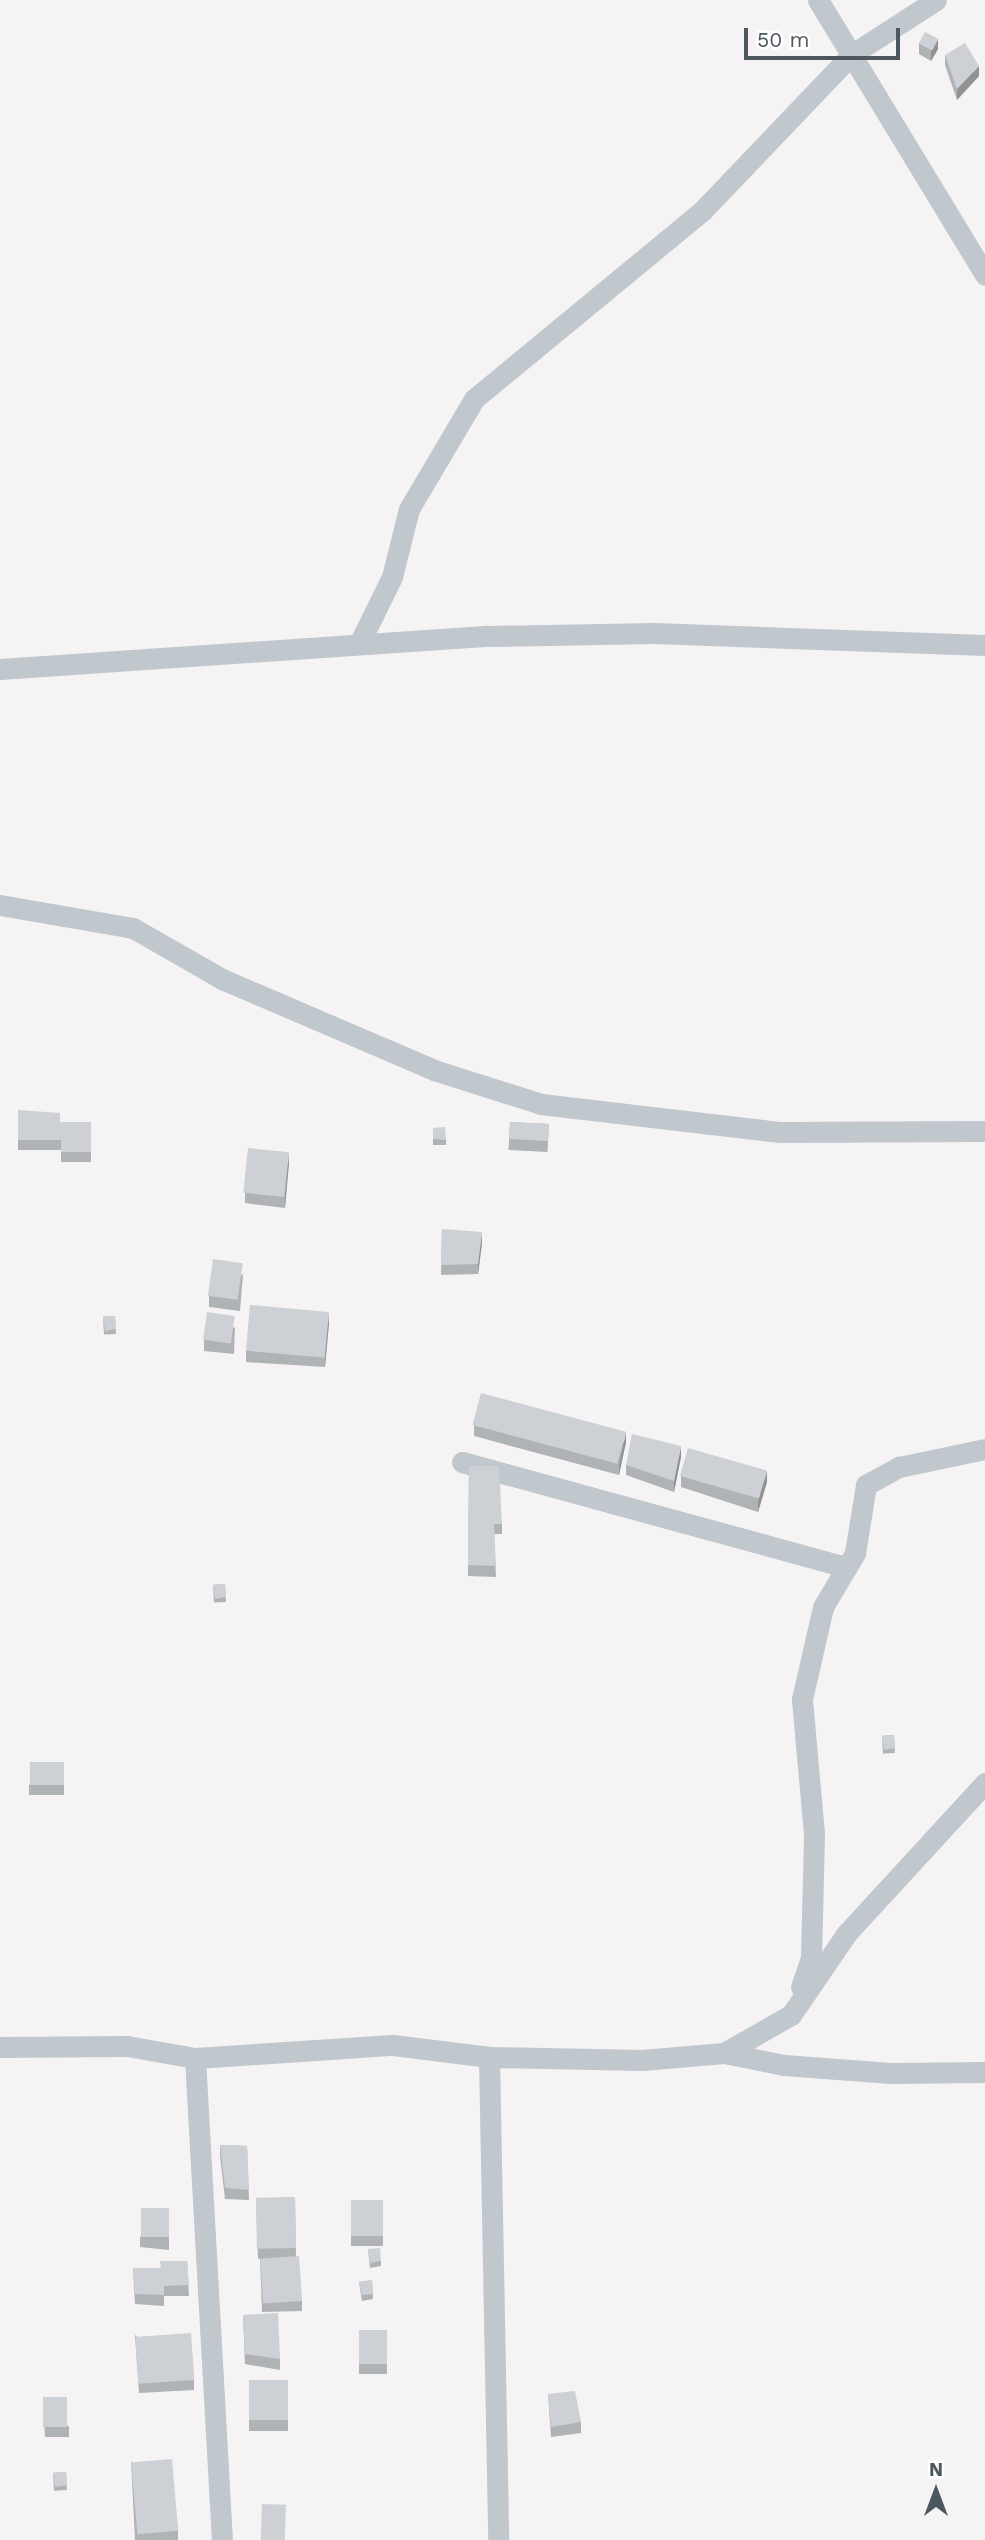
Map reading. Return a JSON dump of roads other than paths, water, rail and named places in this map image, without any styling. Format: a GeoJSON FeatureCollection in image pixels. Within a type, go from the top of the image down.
{"type":"FeatureCollection","features":[{"type":"Feature","properties":{"kind":"street"},"geometry":{"type":"LineString","coordinates":[[818,0],[985,275]]}},
{"type":"Feature","properties":{"kind":"street"},"geometry":{"type":"LineString","coordinates":[[359,643],[392,577],[409,509],[474,399],[702,210],[851,55],[936,0]]}},
{"type":"Feature","properties":{"kind":"street"},"geometry":{"type":"LineString","coordinates":[[0,669],[359,643],[654,633],[985,645]]}},
{"type":"Feature","properties":{"kind":"street"},"geometry":{"type":"LineString","coordinates":[[0,905],[133,928],[222,979],[434,1070],[541,1104],[780,1132],[985,1131]]}},
{"type":"Feature","properties":{"kind":"street"},"geometry":{"type":"LineString","coordinates":[[791,2015],[811,1958],[814,1834],[802,1699],[823,1607],[847,1567],[866,1485],[899,1467],[985,1449]]}},
{"type":"Feature","properties":{"kind":"street"},"geometry":{"type":"LineString","coordinates":[[462,1462],[847,1567]]}},
{"type":"Feature","properties":{"kind":"street"},"geometry":{"type":"LineString","coordinates":[[724,2053],[791,2015],[847,1933],[985,1783]]}},
{"type":"Feature","properties":{"kind":"street"},"geometry":{"type":"LineString","coordinates":[[0,2047],[128,2046],[195,2059],[393,2045],[489,2057],[642,2060],[724,2053],[784,2065],[891,2073],[985,2072]]}},
{"type":"Feature","properties":{"kind":"street"},"geometry":{"type":"LineString","coordinates":[[489,2057],[498,2540]]}},
{"type":"Feature","properties":{"kind":"street"},"geometry":{"type":"LineString","coordinates":[[195,2059],[222,2540]]}}]}
